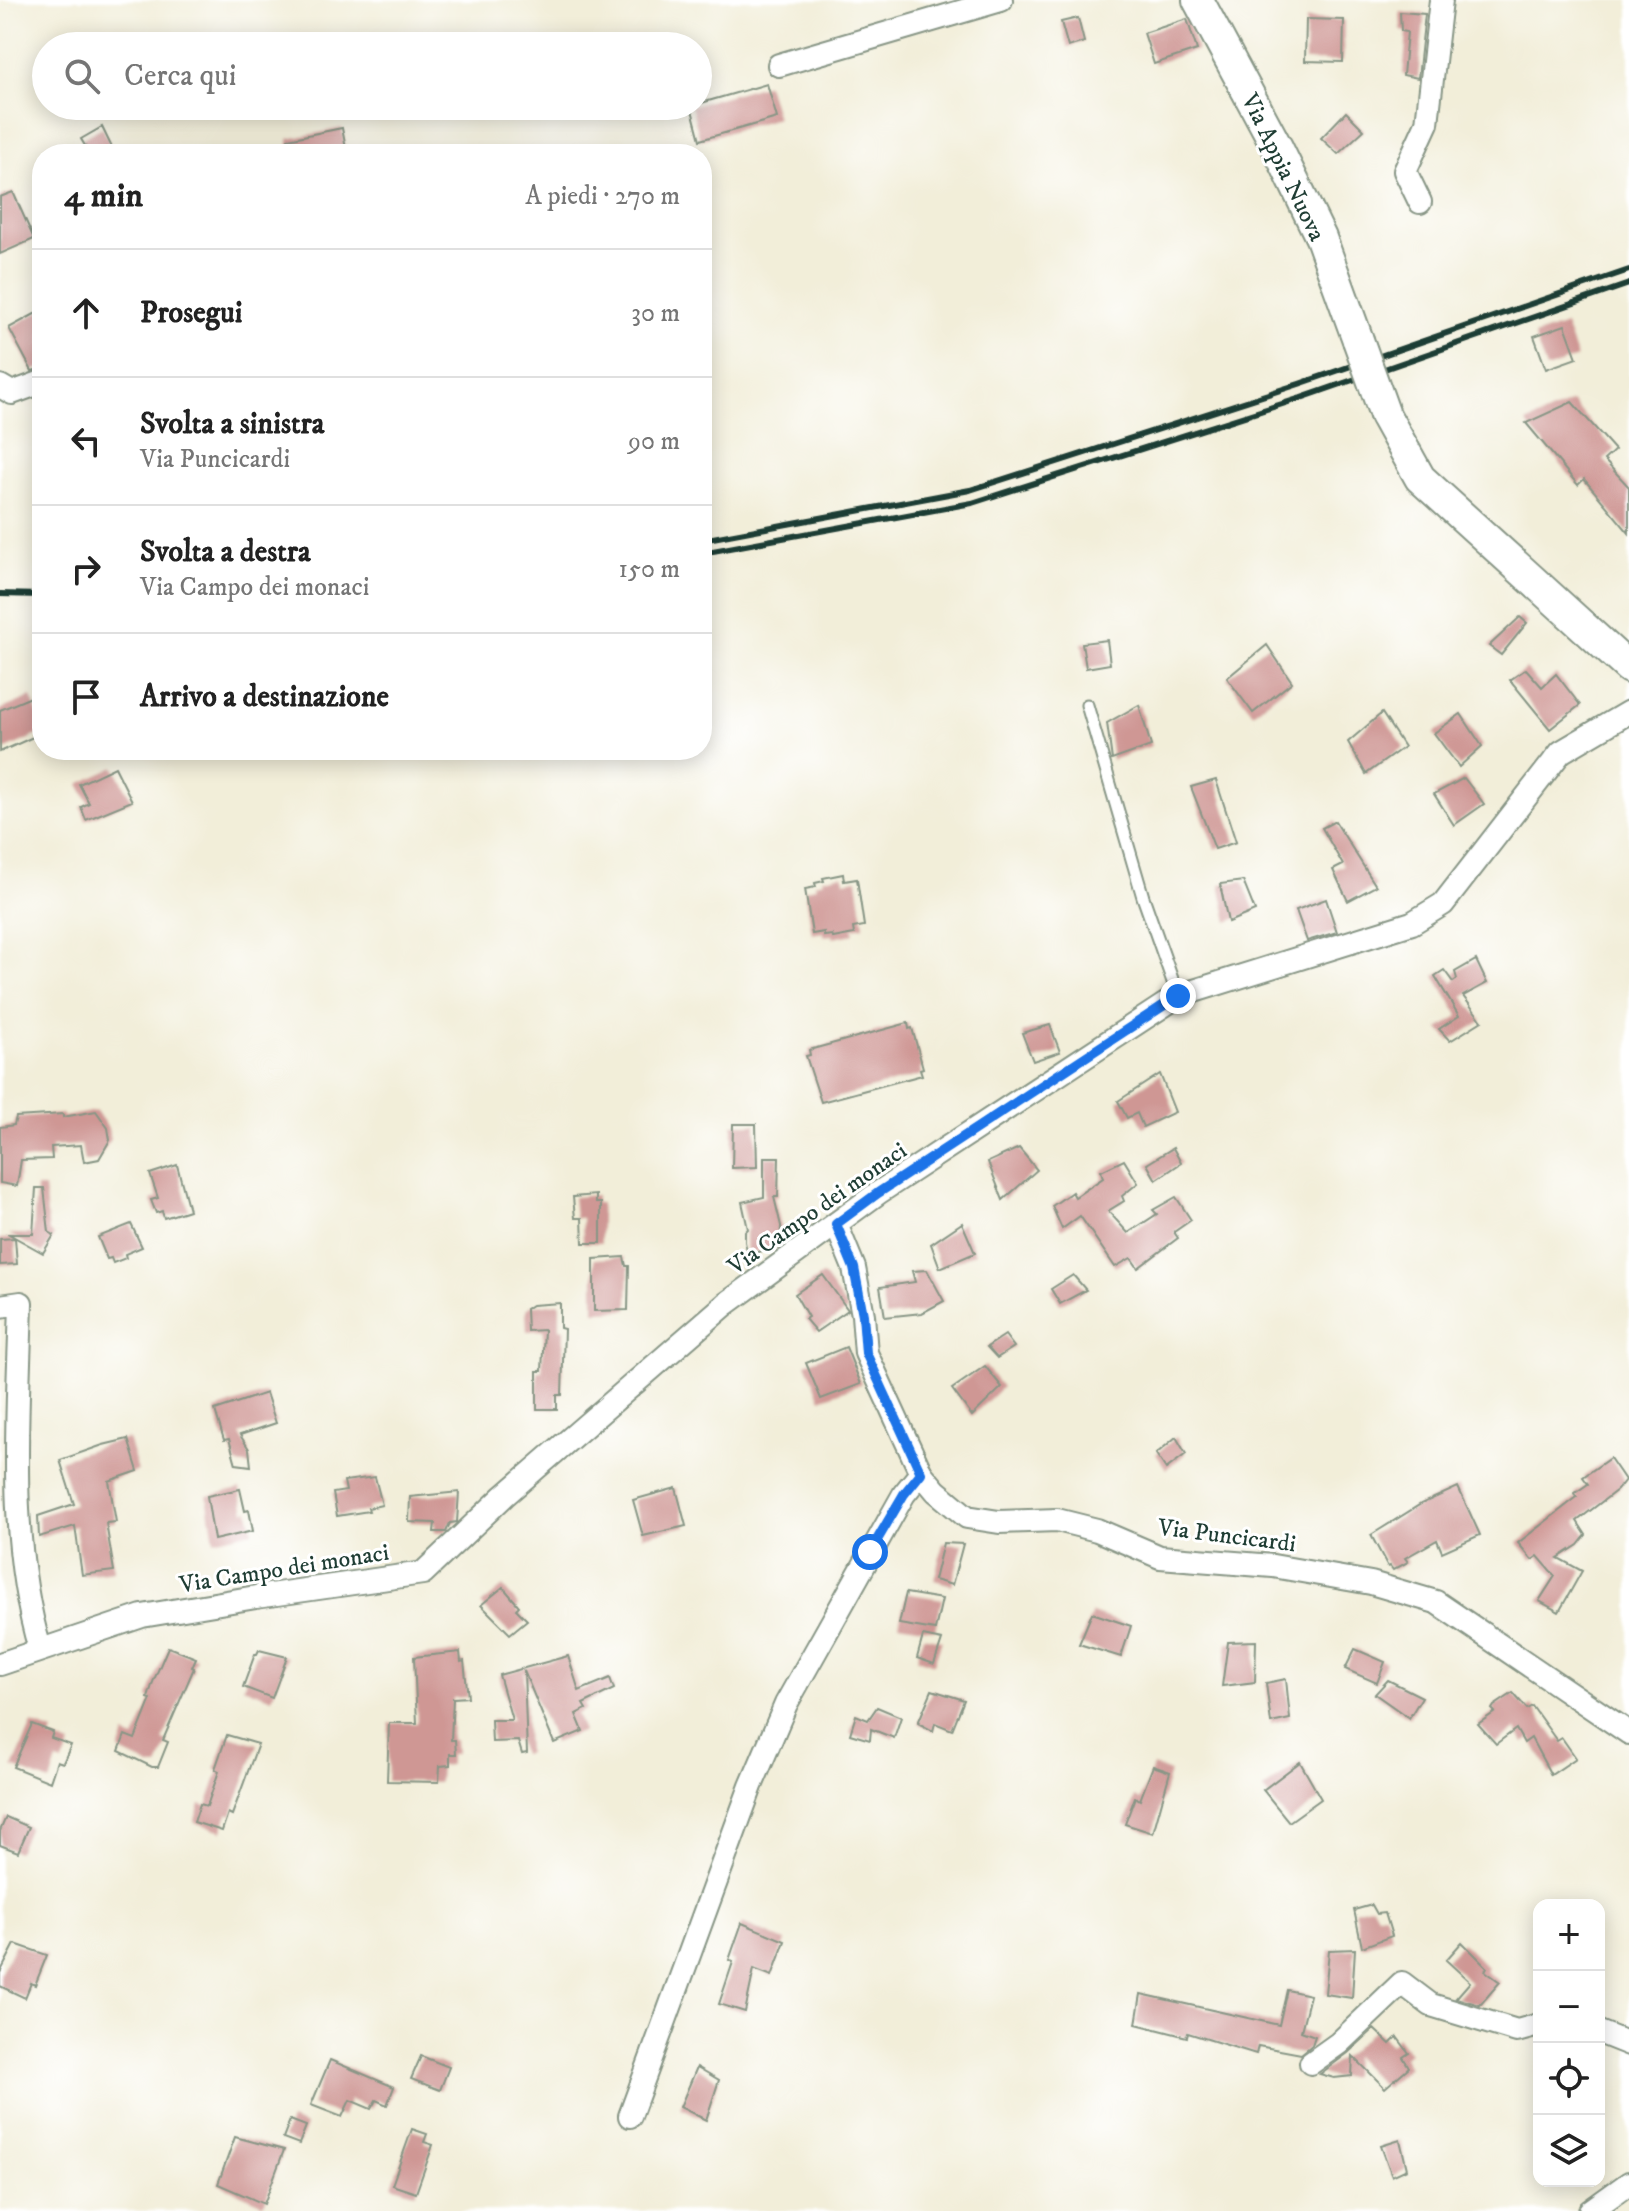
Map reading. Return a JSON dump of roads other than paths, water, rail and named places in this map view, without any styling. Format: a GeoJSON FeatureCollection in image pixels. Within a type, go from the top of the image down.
{"type":"FeatureCollection","features":[{"type":"Feature","properties":{"kind":"street"},"geometry":{"type":"LineString","coordinates":[[779,65],[1001,0]]}},
{"type":"Feature","properties":{"kind":"street","name":"Via Appia Nuova"},"geometry":{"type":"LineString","coordinates":[[1198,0],[1277,147],[1321,238],[1385,415],[1420,478],[1629,668]]}},
{"type":"Feature","properties":{"kind":"street"},"geometry":{"type":"LineString","coordinates":[[1420,202],[1405,171],[1427,123],[1441,0]]}},
{"type":"Feature","properties":{"kind":"street"},"geometry":{"type":"LineString","coordinates":[[0,386],[12,393],[32,386]]}},
{"type":"Feature","properties":{"kind":"street","name":"Via Campo dei monaci"},"geometry":{"type":"LineString","coordinates":[[0,1664],[142,1616],[423,1573],[504,1496],[726,1304],[878,1193],[1178,996],[1412,923],[1443,904],[1561,752],[1629,712]]}},
{"type":"Feature","properties":{"kind":"street","name":"Via Puncicardi"},"geometry":{"type":"LineString","coordinates":[[836,1224],[854,1268],[866,1353],[921,1473],[936,1491],[967,1517],[999,1522],[1057,1520],[1097,1530],[1160,1557],[1273,1566],[1371,1583],[1436,1602],[1629,1733]]}},
{"type":"Feature","properties":{"kind":"street"},"geometry":{"type":"LineString","coordinates":[[0,1306],[21,1303],[18,1519],[29,1612],[40,1649]]}},
{"type":"Feature","properties":{"kind":"street"},"geometry":{"type":"LineString","coordinates":[[630,2116],[751,1786],[786,1704],[891,1517],[921,1473]]}},
{"type":"Feature","properties":{"kind":"street"},"geometry":{"type":"LineString","coordinates":[[1311,2063],[1339,2043],[1402,1983],[1431,2005],[1517,2031],[1533,2027]]}},
{"type":"Feature","properties":{"kind":"street"},"geometry":{"type":"LineString","coordinates":[[1605,2034],[1629,2044]]}},
{"type":"Feature","properties":{"kind":"street"},"geometry":{"type":"LineString","coordinates":[[1590,2211],[1629,2183]]}},
{"type":"Feature","properties":{"kind":"lane"},"geometry":{"type":"LineString","coordinates":[[1087,705],[1143,897],[1178,996]]}},
{"type":"Feature","properties":{"kind":"railway"},"geometry":{"type":"LineString","coordinates":[[712,538],[970,490],[1299,384],[1629,270]]}},
{"type":"Feature","properties":{"kind":"railway"},"geometry":{"type":"LineString","coordinates":[[712,551],[972,503],[1301,398],[1629,284]]}},
{"type":"Feature","properties":{"kind":"railway"},"geometry":{"type":"LineString","coordinates":[[0,594],[32,595]]}}]}
